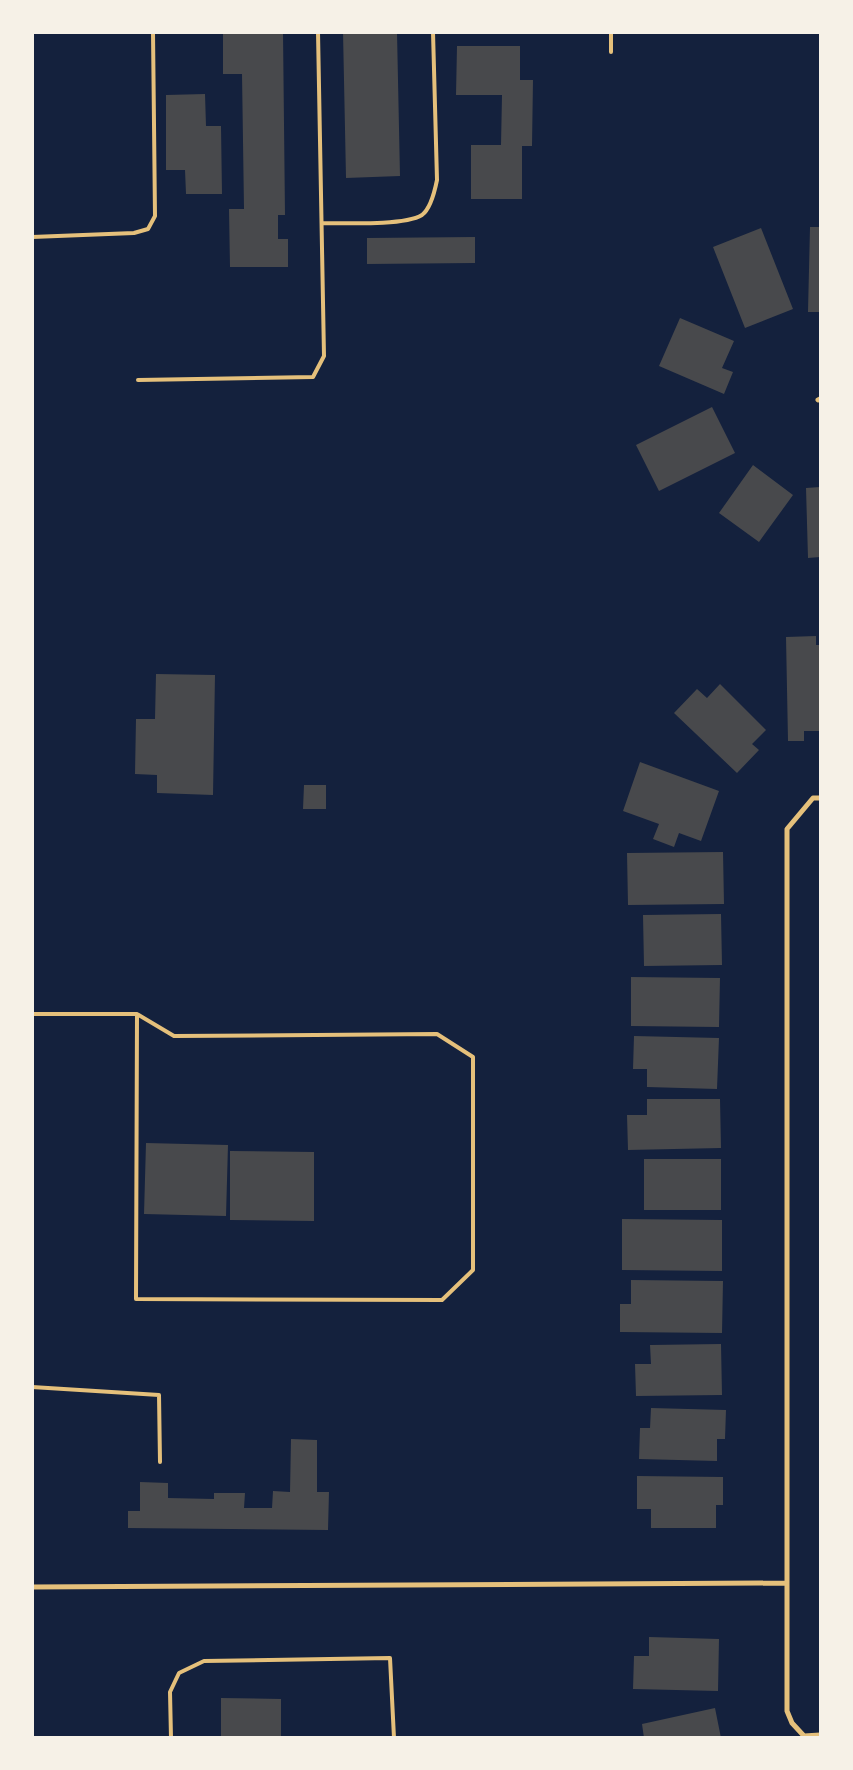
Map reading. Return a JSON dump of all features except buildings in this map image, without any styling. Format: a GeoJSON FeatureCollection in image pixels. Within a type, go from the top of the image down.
{"type":"FeatureCollection","features":[{"type":"Feature","properties":{"kind":"street"},"geometry":{"type":"LineString","coordinates":[[820,798],[813,798],[787,829],[787,1711],[792,1723],[804,1736],[820,1735]]}},
{"type":"Feature","properties":{"kind":"street"},"geometry":{"type":"LineString","coordinates":[[32,1587],[787,1583]]}},
{"type":"Feature","properties":{"kind":"lane"},"geometry":{"type":"LineString","coordinates":[[32,237],[134,233],[148,229],[155,216],[153,32]]}},
{"type":"Feature","properties":{"kind":"lane"},"geometry":{"type":"LineString","coordinates":[[138,380],[313,377],[324,356],[318,32]]}},
{"type":"Feature","properties":{"kind":"lane"},"geometry":{"type":"LineString","coordinates":[[322,224],[406,221],[423,214],[433,196],[437,180],[433,32]]}},
{"type":"Feature","properties":{"kind":"lane"},"geometry":{"type":"LineString","coordinates":[[611,32],[611,52]]}},
{"type":"Feature","properties":{"kind":"lane"},"geometry":{"type":"LineString","coordinates":[[32,1014],[137,1014],[174,1036],[437,1034],[473,1057],[473,1270],[442,1300],[136,1300],[137,1014]]}},
{"type":"Feature","properties":{"kind":"lane"},"geometry":{"type":"LineString","coordinates":[[32,1387],[159,1395],[160,1462]]}},
{"type":"Feature","properties":{"kind":"lane"},"geometry":{"type":"LineString","coordinates":[[171,1738],[170,1692],[179,1673],[204,1661],[390,1658],[394,1738]]}}]}
